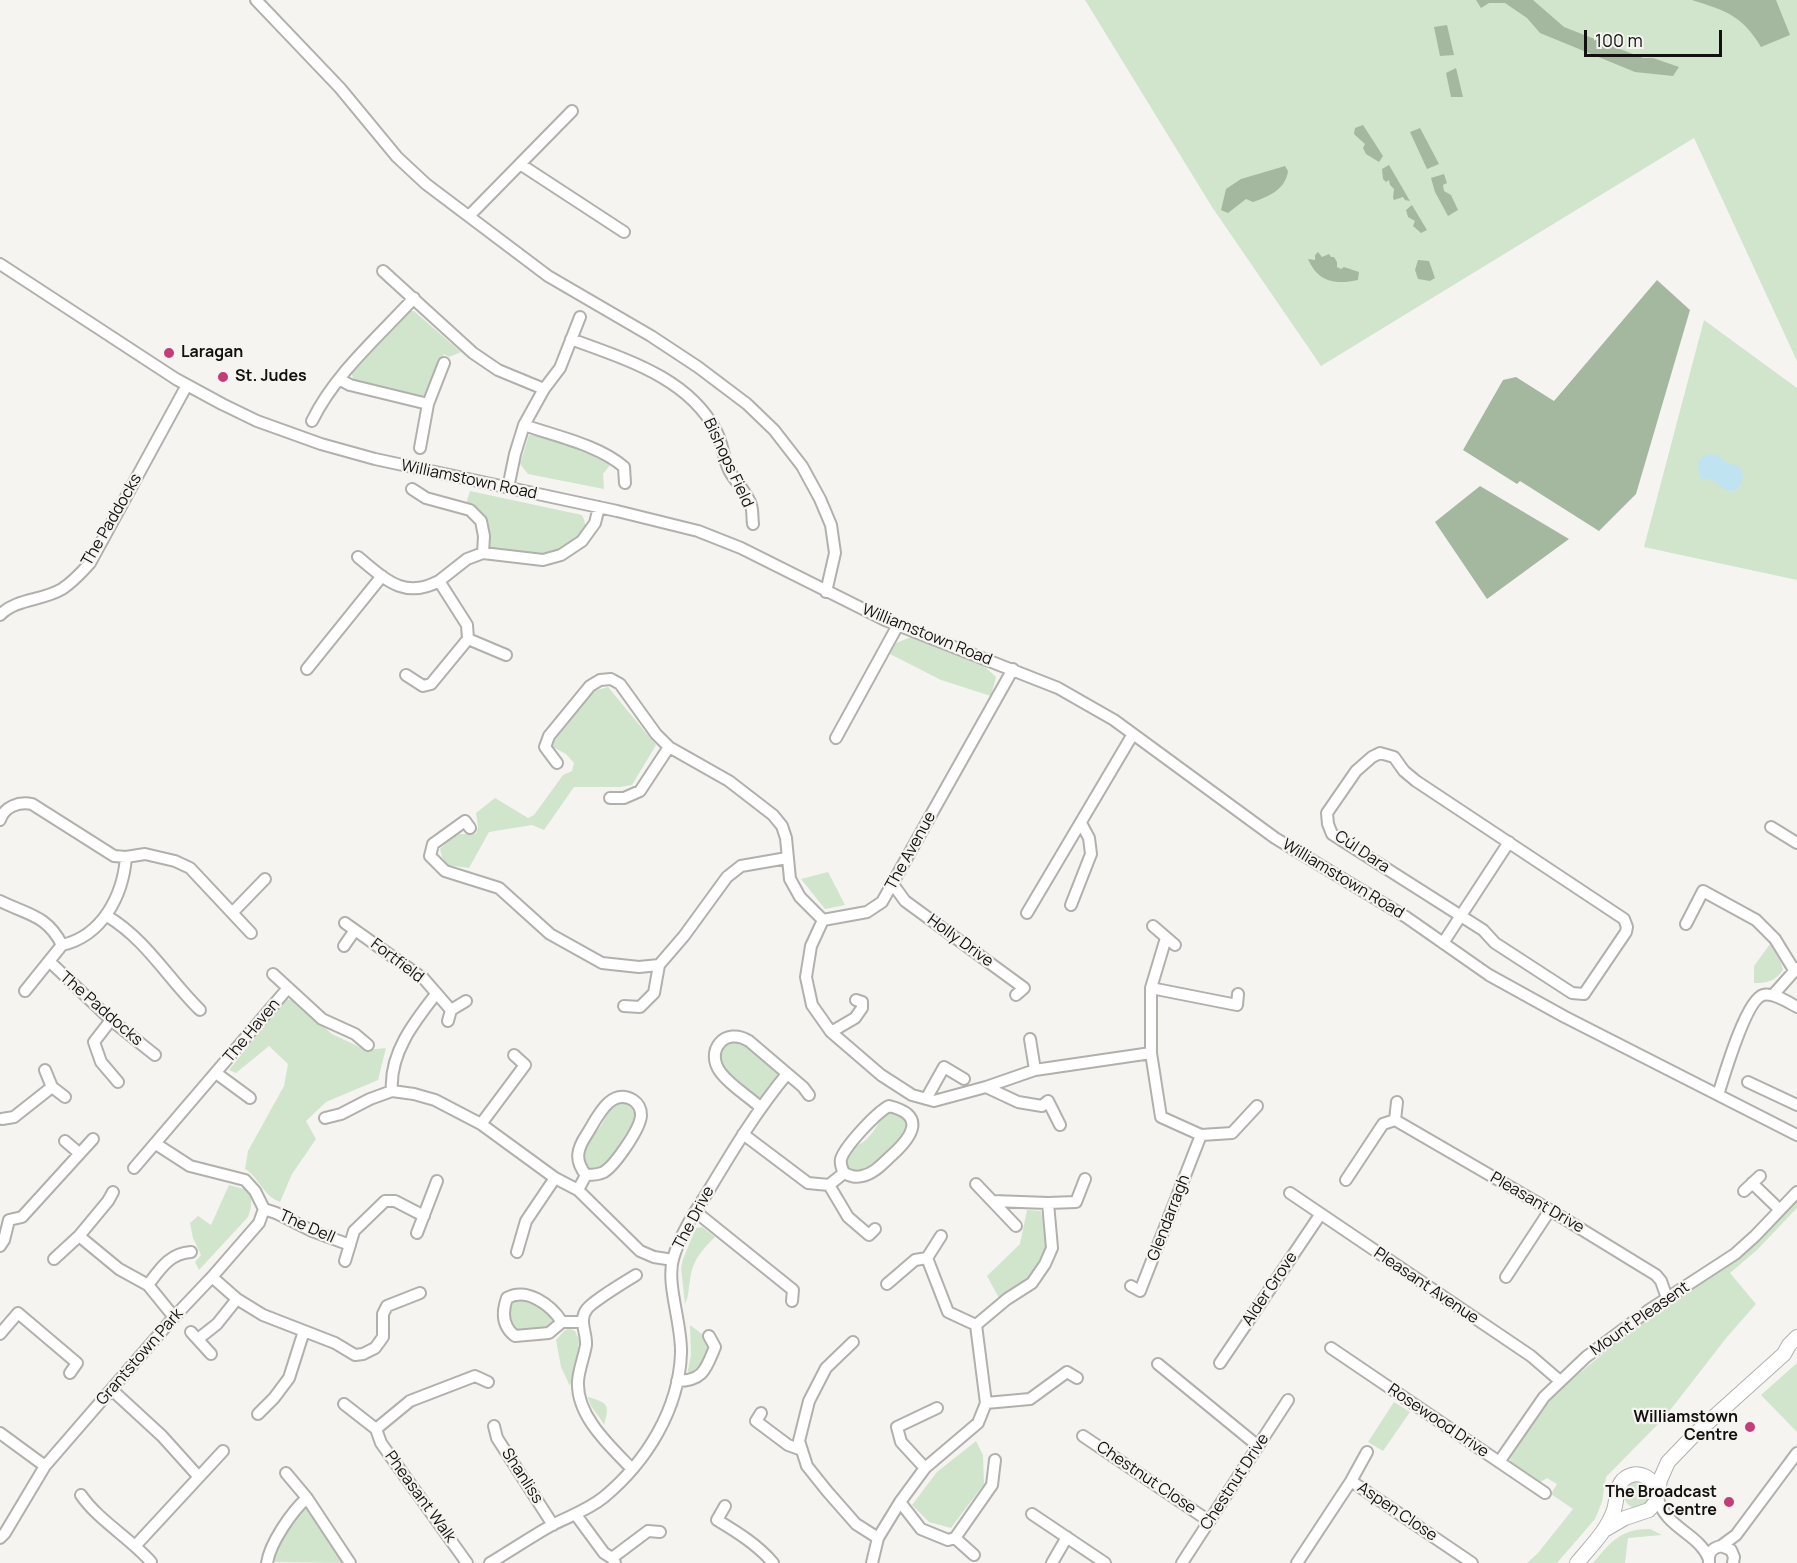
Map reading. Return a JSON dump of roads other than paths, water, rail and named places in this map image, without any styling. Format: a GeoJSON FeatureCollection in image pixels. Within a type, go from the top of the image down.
{"type":"FeatureCollection","features":[{"type":"Feature","properties":{"kind":"main road"},"geometry":{"type":"LineString","coordinates":[[1576,1563],[1606,1528],[1619,1485],[1623,1480],[1634,1474],[1649,1472],[1668,1462],[1694,1435],[1790,1351],[1789,1345],[1797,1337]]}},
{"type":"Feature","properties":{"kind":"main road"},"geometry":{"type":"LineString","coordinates":[[1606,1528],[1625,1518],[1642,1514],[1653,1506],[1668,1462]]}},
{"type":"Feature","properties":{"kind":"main road"},"geometry":{"type":"LineString","coordinates":[[1634,1474],[1650,1479],[1657,1495]]}},
{"type":"Feature","properties":{"kind":"main road"},"geometry":{"type":"LineString","coordinates":[[1617,1495],[1624,1509],[1631,1513],[1642,1514]]}},
{"type":"Feature","properties":{"kind":"street"},"geometry":{"type":"LineString","coordinates":[[256,0],[340,88],[405,165],[426,184],[548,276],[689,361],[767,423],[802,466],[831,525],[836,553],[826,592]]}},
{"type":"Feature","properties":{"kind":"street"},"geometry":{"type":"LineString","coordinates":[[470,216],[572,111]]}},
{"type":"Feature","properties":{"kind":"street"},"geometry":{"type":"LineString","coordinates":[[520,164],[624,232]]}},
{"type":"Feature","properties":{"kind":"street","name":"Williamstown Road"},"geometry":{"type":"LineString","coordinates":[[0,264],[188,385],[246,416],[315,442],[384,461],[600,507],[674,524],[715,537],[898,626],[1013,669],[1078,698],[1133,734],[1275,838],[1411,920],[1482,970],[1537,1003],[1797,1135]]}},
{"type":"Feature","properties":{"kind":"street"},"geometry":{"type":"LineString","coordinates":[[383,271],[472,353],[498,370],[544,389]]}},
{"type":"Feature","properties":{"kind":"street"},"geometry":{"type":"LineString","coordinates":[[312,421],[322,400],[339,379],[414,298]]}},
{"type":"Feature","properties":{"kind":"street"},"geometry":{"type":"LineString","coordinates":[[508,488],[524,425],[544,389],[560,368],[580,317]]}},
{"type":"Feature","properties":{"kind":"street","name":"Bishops Field"},"geometry":{"type":"LineString","coordinates":[[572,339],[634,363],[675,384],[700,407],[717,431],[729,470],[751,505],[753,524]]}},
{"type":"Feature","properties":{"kind":"street"},"geometry":{"type":"LineString","coordinates":[[420,447],[428,404],[444,363]]}},
{"type":"Feature","properties":{"kind":"street"},"geometry":{"type":"LineString","coordinates":[[339,379],[350,385],[428,404]]}},
{"type":"Feature","properties":{"kind":"street","name":"The Paddocks"},"geometry":{"type":"LineString","coordinates":[[0,615],[7,608],[18,603],[61,590],[77,578],[90,562],[188,385]]}},
{"type":"Feature","properties":{"kind":"street"},"geometry":{"type":"LineString","coordinates":[[524,425],[615,458],[624,467],[625,483]]}},
{"type":"Feature","properties":{"kind":"street"},"geometry":{"type":"LineString","coordinates":[[412,489],[426,498],[470,510],[481,521],[484,536],[483,553]]}},
{"type":"Feature","properties":{"kind":"street"},"geometry":{"type":"LineString","coordinates":[[358,557],[396,585],[410,589],[424,588],[439,581],[467,560],[483,553],[543,560],[561,555],[582,541],[595,523],[600,507]]}},
{"type":"Feature","properties":{"kind":"street"},"geometry":{"type":"LineString","coordinates":[[307,669],[382,576]]}},
{"type":"Feature","properties":{"kind":"street"},"geometry":{"type":"LineString","coordinates":[[406,675],[423,686],[431,684],[468,639],[467,625],[439,581]]}},
{"type":"Feature","properties":{"kind":"street"},"geometry":{"type":"LineString","coordinates":[[836,738],[898,626]]}},
{"type":"Feature","properties":{"kind":"street"},"geometry":{"type":"LineString","coordinates":[[468,639],[506,655]]}},
{"type":"Feature","properties":{"kind":"street","name":"The Avenue"},"geometry":{"type":"LineString","coordinates":[[823,920],[867,912],[882,902],[1013,669]]}},
{"type":"Feature","properties":{"kind":"street"},"geometry":{"type":"LineString","coordinates":[[556,763],[546,747],[549,736],[590,686],[600,680],[611,679],[620,684],[656,734],[669,747],[729,781],[773,815],[782,825],[786,838],[790,879],[800,897],[823,920],[811,946],[806,977],[812,1005],[831,1032],[880,1075],[912,1095],[934,1101],[986,1087],[1035,1070],[1151,1053]]}},
{"type":"Feature","properties":{"kind":"street"},"geometry":{"type":"LineString","coordinates":[[1027,913],[1133,734]]}},
{"type":"Feature","properties":{"kind":"street"},"geometry":{"type":"LineString","coordinates":[[610,798],[624,798],[640,791],[669,747]]}},
{"type":"Feature","properties":{"kind":"street","name":"Cúl Dara"},"geometry":{"type":"LineString","coordinates":[[1380,753],[1387,753],[1394,757],[1404,771],[1416,781],[1624,919],[1627,927],[1626,932],[1584,994],[1572,993],[1495,944],[1484,930],[1460,916],[1332,834],[1327,813],[1356,771],[1380,753]]}},
{"type":"Feature","properties":{"kind":"street"},"geometry":{"type":"LineString","coordinates":[[0,817],[14,805],[23,802],[32,804],[114,856],[145,854],[175,861],[190,868],[251,933]]}},
{"type":"Feature","properties":{"kind":"street"},"geometry":{"type":"LineString","coordinates":[[470,828],[465,820],[433,844],[430,856],[445,871],[499,888],[550,934],[602,963],[639,968],[659,964]]}},
{"type":"Feature","properties":{"kind":"street"},"geometry":{"type":"LineString","coordinates":[[1071,905],[1091,854],[1089,838],[1081,823]]}},
{"type":"Feature","properties":{"kind":"street"},"geometry":{"type":"LineString","coordinates":[[1771,827],[1797,843]]}},
{"type":"Feature","properties":{"kind":"street"},"geometry":{"type":"LineString","coordinates":[[1443,943],[1509,842]]}},
{"type":"Feature","properties":{"kind":"street","name":"The Paddocks"},"geometry":{"type":"LineString","coordinates":[[25,991],[62,945],[72,943],[96,927],[107,916],[121,884],[126,857]]}},
{"type":"Feature","properties":{"kind":"street"},"geometry":{"type":"LineString","coordinates":[[624,1006],[640,1007],[654,993],[659,964],[684,936],[727,877],[741,866],[787,858]]}},
{"type":"Feature","properties":{"kind":"street"},"geometry":{"type":"LineString","coordinates":[[233,912],[265,879]]}},
{"type":"Feature","properties":{"kind":"street","name":"Holly Drive"},"geometry":{"type":"LineString","coordinates":[[892,883],[905,901],[1024,988],[1016,995]]}},
{"type":"Feature","properties":{"kind":"street"},"geometry":{"type":"LineString","coordinates":[[1686,924],[1702,891],[1756,920],[1775,939],[1796,969],[1773,995]]}},
{"type":"Feature","properties":{"kind":"street","name":"The Paddocks"},"geometry":{"type":"LineString","coordinates":[[0,901],[46,923],[55,931],[62,945]]}},
{"type":"Feature","properties":{"kind":"street"},"geometry":{"type":"LineString","coordinates":[[107,916],[129,931],[152,953],[181,992],[200,1010]]}},
{"type":"Feature","properties":{"kind":"street","name":"Fortfield"},"geometry":{"type":"LineString","coordinates":[[345,923],[424,979],[450,1015],[466,1001]]}},
{"type":"Feature","properties":{"kind":"street"},"geometry":{"type":"LineString","coordinates":[[1153,926],[1170,941],[1162,953],[1151,988],[1151,1053],[1161,1117],[1201,1135],[1232,1133],[1257,1106]]}},
{"type":"Feature","properties":{"kind":"street","name":"Fortfield"},"geometry":{"type":"LineString","coordinates":[[344,946],[356,930]]}},
{"type":"Feature","properties":{"kind":"street","name":"The Paddocks"},"geometry":{"type":"LineString","coordinates":[[49,961],[111,1020],[155,1055]]}},
{"type":"Feature","properties":{"kind":"street","name":"The Haven"},"geometry":{"type":"LineString","coordinates":[[273,974],[322,1019],[354,1034],[368,1045]]}},
{"type":"Feature","properties":{"kind":"street","name":"The Haven"},"geometry":{"type":"LineString","coordinates":[[134,1168],[288,988]]}},
{"type":"Feature","properties":{"kind":"street"},"geometry":{"type":"LineString","coordinates":[[1151,988],[1237,1005],[1238,994]]}},
{"type":"Feature","properties":{"kind":"street","name":"Fortfield"},"geometry":{"type":"LineString","coordinates":[[392,1091],[391,1075],[408,1029],[436,994]]}},
{"type":"Feature","properties":{"kind":"street"},"geometry":{"type":"LineString","coordinates":[[1718,1095],[1743,1023],[1760,995],[1773,995],[1797,1007]]}},
{"type":"Feature","properties":{"kind":"street"},"geometry":{"type":"LineString","coordinates":[[831,1032],[855,1018],[862,1008],[862,1002],[856,1000]]}},
{"type":"Feature","properties":{"kind":"street"},"geometry":{"type":"LineString","coordinates":[[111,1020],[94,1042],[101,1062],[118,1082]]}},
{"type":"Feature","properties":{"kind":"street"},"geometry":{"type":"LineString","coordinates":[[760,1107],[722,1073],[714,1056],[715,1049],[721,1041],[732,1035],[741,1036],[809,1095]]}},
{"type":"Feature","properties":{"kind":"street"},"geometry":{"type":"LineString","coordinates":[[1030,1039],[1035,1070]]}},
{"type":"Feature","properties":{"kind":"street"},"geometry":{"type":"LineString","coordinates":[[481,1124],[525,1065],[514,1055]]}},
{"type":"Feature","properties":{"kind":"street"},"geometry":{"type":"LineString","coordinates":[[926,1099],[944,1067],[964,1079]]}},
{"type":"Feature","properties":{"kind":"street"},"geometry":{"type":"LineString","coordinates":[[45,1070],[52,1087],[65,1097]]}},
{"type":"Feature","properties":{"kind":"street","name":"The Haven"},"geometry":{"type":"LineString","coordinates":[[216,1073],[250,1098]]}},
{"type":"Feature","properties":{"kind":"street","name":"The Drive"},"geometry":{"type":"LineString","coordinates":[[490,1563],[603,1498],[653,1444],[666,1416],[677,1381],[681,1356],[681,1337],[671,1273],[673,1260],[683,1233],[743,1134],[760,1107],[787,1074]]}},
{"type":"Feature","properties":{"kind":"street"},"geometry":{"type":"LineString","coordinates":[[1748,1082],[1797,1105]]}},
{"type":"Feature","properties":{"kind":"street"},"geometry":{"type":"LineString","coordinates":[[1,1119],[14,1117],[52,1087]]}},
{"type":"Feature","properties":{"kind":"street"},"geometry":{"type":"LineString","coordinates":[[986,1087],[1018,1102],[1042,1106],[1048,1101],[1060,1125]]}},
{"type":"Feature","properties":{"kind":"street"},"geometry":{"type":"LineString","coordinates":[[325,1118],[341,1114],[392,1091],[435,1100],[481,1124],[555,1178],[578,1190],[640,1251],[654,1257],[673,1260]]}},
{"type":"Feature","properties":{"kind":"street"},"geometry":{"type":"LineString","coordinates":[[622,1096],[632,1099],[641,1111],[639,1128],[604,1172],[597,1175],[586,1175],[579,1166],[577,1156],[580,1144],[606,1104],[622,1096]]}},
{"type":"Feature","properties":{"kind":"street"},"geometry":{"type":"LineString","coordinates":[[1346,1180],[1383,1124],[1395,1120],[1397,1102]]}},
{"type":"Feature","properties":{"kind":"street"},"geometry":{"type":"LineString","coordinates":[[889,1106],[902,1109],[909,1115],[913,1123],[908,1141],[873,1172],[854,1177],[844,1173],[841,1160],[847,1149],[878,1111],[889,1106]]}},
{"type":"Feature","properties":{"kind":"street","name":"Pleasant Drive"},"geometry":{"type":"LineString","coordinates":[[1395,1120],[1656,1275],[1661,1281],[1667,1298]]}},
{"type":"Feature","properties":{"kind":"street"},"geometry":{"type":"LineString","coordinates":[[743,1134],[808,1183],[829,1185],[844,1173]]}},
{"type":"Feature","properties":{"kind":"street","name":"Glendarragh"},"geometry":{"type":"LineString","coordinates":[[1131,1286],[1140,1291],[1201,1135]]}},
{"type":"Feature","properties":{"kind":"street"},"geometry":{"type":"LineString","coordinates":[[0,1246],[4,1240],[5,1216],[22,1217],[93,1138]]}},
{"type":"Feature","properties":{"kind":"street"},"geometry":{"type":"LineString","coordinates":[[65,1141],[79,1153]]}},
{"type":"Feature","properties":{"kind":"street"},"geometry":{"type":"LineString","coordinates":[[156,1144],[190,1166],[245,1180],[255,1191],[264,1209]]}},
{"type":"Feature","properties":{"kind":"street"},"geometry":{"type":"LineString","coordinates":[[578,1190],[586,1175]]}},
{"type":"Feature","properties":{"kind":"street"},"geometry":{"type":"LineString","coordinates":[[517,1252],[526,1221],[555,1178]]}},
{"type":"Feature","properties":{"kind":"street"},"geometry":{"type":"LineString","coordinates":[[993,1200],[1076,1202],[1084,1179]]}},
{"type":"Feature","properties":{"kind":"street"},"geometry":{"type":"LineString","coordinates":[[417,1233],[437,1181]]}},
{"type":"Feature","properties":{"kind":"street"},"geometry":{"type":"LineString","coordinates":[[976,1184],[1016,1226]]}},
{"type":"Feature","properties":{"kind":"street"},"geometry":{"type":"LineString","coordinates":[[1752,1184],[1780,1210]]}},
{"type":"Feature","properties":{"kind":"street"},"geometry":{"type":"LineString","coordinates":[[829,1185],[848,1217],[869,1236],[875,1229]]}},
{"type":"Feature","properties":{"kind":"street"},"geometry":{"type":"LineString","coordinates":[[54,1259],[79,1236],[113,1192]]}},
{"type":"Feature","properties":{"kind":"street","name":"Mount Pleasent"},"geometry":{"type":"LineString","coordinates":[[1499,1462],[1531,1414],[1560,1381],[1608,1340],[1735,1254],[1797,1192]]}},
{"type":"Feature","properties":{"kind":"street","name":"Pleasant Avenue"},"geometry":{"type":"LineString","coordinates":[[1290,1193],[1531,1356],[1560,1381]]}},
{"type":"Feature","properties":{"kind":"street","name":"The Dell"},"geometry":{"type":"LineString","coordinates":[[345,1261],[354,1231],[385,1201],[395,1201],[424,1216]]}},
{"type":"Feature","properties":{"kind":"street"},"geometry":{"type":"LineString","coordinates":[[976,1326],[1007,1299],[1032,1283],[1045,1264],[1053,1248],[1048,1203]]}},
{"type":"Feature","properties":{"kind":"street","name":"The Dell"},"geometry":{"type":"LineString","coordinates":[[264,1209],[350,1245]]}},
{"type":"Feature","properties":{"kind":"street","name":"Grantstown Park"},"geometry":{"type":"LineString","coordinates":[[0,1538],[45,1466],[259,1223],[264,1209]]}},
{"type":"Feature","properties":{"kind":"street"},"geometry":{"type":"LineString","coordinates":[[1506,1277],[1550,1210]]}},
{"type":"Feature","properties":{"kind":"street"},"geometry":{"type":"LineString","coordinates":[[696,1212],[792,1296],[804,1288]]}},
{"type":"Feature","properties":{"kind":"street","name":"Alder Grove"},"geometry":{"type":"LineString","coordinates":[[1220,1363],[1320,1215]]}},
{"type":"Feature","properties":{"kind":"street"},"geometry":{"type":"LineString","coordinates":[[79,1236],[119,1269],[147,1285],[174,1317]]}},
{"type":"Feature","properties":{"kind":"street"},"geometry":{"type":"LineString","coordinates":[[887,1284],[915,1260],[927,1258],[941,1236]]}},
{"type":"Feature","properties":{"kind":"street"},"geometry":{"type":"LineString","coordinates":[[147,1285],[163,1264],[179,1252],[191,1252]]}},
{"type":"Feature","properties":{"kind":"street"},"geometry":{"type":"LineString","coordinates":[[927,1258],[948,1312],[976,1326]]}},
{"type":"Feature","properties":{"kind":"street"},"geometry":{"type":"LineString","coordinates":[[632,1469],[604,1440],[589,1416],[581,1399],[578,1382],[586,1344],[582,1323],[587,1309],[636,1275]]}},
{"type":"Feature","properties":{"kind":"street"},"geometry":{"type":"LineString","coordinates":[[212,1277],[237,1299],[263,1315],[355,1354],[363,1354],[375,1348],[383,1337],[383,1314],[387,1306],[420,1293]]}},
{"type":"Feature","properties":{"kind":"street"},"geometry":{"type":"LineString","coordinates":[[562,1322],[554,1310],[546,1304],[522,1294],[514,1294],[507,1298],[504,1308],[506,1327],[515,1336],[549,1333],[562,1322],[582,1323]]}},
{"type":"Feature","properties":{"kind":"street"},"geometry":{"type":"LineString","coordinates":[[211,1354],[195,1336],[217,1324],[237,1299]]}},
{"type":"Feature","properties":{"kind":"street"},"geometry":{"type":"LineString","coordinates":[[0,1334],[18,1313],[77,1363],[70,1373]]}},
{"type":"Feature","properties":{"kind":"street"},"geometry":{"type":"LineString","coordinates":[[872,1563],[878,1538],[900,1502],[925,1468],[978,1423],[986,1403],[976,1326]]}},
{"type":"Feature","properties":{"kind":"street"},"geometry":{"type":"LineString","coordinates":[[258,1414],[289,1378],[304,1331]]}},
{"type":"Feature","properties":{"kind":"street"},"geometry":{"type":"LineString","coordinates":[[709,1336],[715,1347]]}},
{"type":"Feature","properties":{"kind":"street"},"geometry":{"type":"LineString","coordinates":[[677,1381],[697,1378],[703,1373],[715,1347],[726,1341]]}},
{"type":"Feature","properties":{"kind":"street"},"geometry":{"type":"LineString","coordinates":[[853,1342],[826,1368],[809,1401],[800,1441],[807,1466],[827,1491],[856,1524],[878,1538]]}},
{"type":"Feature","properties":{"kind":"street","name":"Rosewood Drive"},"geometry":{"type":"LineString","coordinates":[[1331,1348],[1545,1493]]}},
{"type":"Feature","properties":{"kind":"street"},"geometry":{"type":"LineString","coordinates":[[1158,1364],[1258,1446]]}},
{"type":"Feature","properties":{"kind":"street"},"geometry":{"type":"LineString","coordinates":[[986,1403],[1030,1399],[1067,1372],[1077,1378]]}},
{"type":"Feature","properties":{"kind":"street"},"geometry":{"type":"LineString","coordinates":[[376,1429],[410,1401],[475,1376],[488,1382]]}},
{"type":"Feature","properties":{"kind":"street"},"geometry":{"type":"LineString","coordinates":[[112,1390],[162,1436],[198,1476]]}},
{"type":"Feature","properties":{"kind":"street","name":"Chestnut Drive"},"geometry":{"type":"LineString","coordinates":[[1182,1563],[1288,1401]]}},
{"type":"Feature","properties":{"kind":"street","name":"Pheasant Walk"},"geometry":{"type":"LineString","coordinates":[[344,1404],[376,1429],[381,1443],[467,1563]]}},
{"type":"Feature","properties":{"kind":"street"},"geometry":{"type":"LineString","coordinates":[[925,1468],[900,1442],[897,1427],[937,1408]]}},
{"type":"Feature","properties":{"kind":"street"},"geometry":{"type":"LineString","coordinates":[[761,1413],[756,1421],[788,1445],[802,1450]]}},
{"type":"Feature","properties":{"kind":"street","name":"Shanliss"},"geometry":{"type":"LineString","coordinates":[[494,1426],[497,1438],[554,1525]]}},
{"type":"Feature","properties":{"kind":"street"},"geometry":{"type":"LineString","coordinates":[[0,1433],[45,1466]]}},
{"type":"Feature","properties":{"kind":"street","name":"Chestnut Close"},"geometry":{"type":"LineString","coordinates":[[1083,1436],[1209,1521]]}},
{"type":"Feature","properties":{"kind":"street"},"geometry":{"type":"LineString","coordinates":[[136,1545],[223,1451]]}},
{"type":"Feature","properties":{"kind":"street"},"geometry":{"type":"LineString","coordinates":[[1297,1563],[1351,1481],[1367,1452]]}},
{"type":"Feature","properties":{"kind":"street"},"geometry":{"type":"LineString","coordinates":[[1709,1561],[1712,1551],[1736,1535],[1797,1453]]}},
{"type":"Feature","properties":{"kind":"street"},"geometry":{"type":"LineString","coordinates":[[900,1502],[921,1529],[948,1540],[955,1538],[992,1485],[995,1460]]}},
{"type":"Feature","properties":{"kind":"street"},"geometry":{"type":"LineString","coordinates":[[286,1473],[307,1498],[350,1563]]}},
{"type":"Feature","properties":{"kind":"street","name":"Aspen Close"},"geometry":{"type":"LineString","coordinates":[[1351,1481],[1472,1563]]}},
{"type":"Feature","properties":{"kind":"street"},"geometry":{"type":"LineString","coordinates":[[81,1495],[88,1506],[136,1545],[151,1562]]}},
{"type":"Feature","properties":{"kind":"street"},"geometry":{"type":"LineString","coordinates":[[1657,1495],[1663,1512],[1671,1522],[1698,1543],[1709,1561]]}},
{"type":"Feature","properties":{"kind":"street"},"geometry":{"type":"LineString","coordinates":[[267,1563],[269,1552],[296,1508],[307,1498]]}},
{"type":"Feature","properties":{"kind":"street"},"geometry":{"type":"LineString","coordinates":[[725,1506],[717,1520],[743,1536],[766,1554],[773,1563]]}},
{"type":"Feature","properties":{"kind":"street"},"geometry":{"type":"LineString","coordinates":[[1032,1514],[1106,1563]]}},
{"type":"Feature","properties":{"kind":"street"},"geometry":{"type":"LineString","coordinates":[[1642,1514],[1671,1522]]}},
{"type":"Feature","properties":{"kind":"street"},"geometry":{"type":"LineString","coordinates":[[576,1515],[604,1553],[614,1561],[648,1531],[660,1532]]}},
{"type":"Feature","properties":{"kind":"street"},"geometry":{"type":"LineString","coordinates":[[647,1519],[648,1531]]}},
{"type":"Feature","properties":{"kind":"street"},"geometry":{"type":"LineString","coordinates":[[1734,1559],[1736,1535]]}},
{"type":"Feature","properties":{"kind":"street"},"geometry":{"type":"LineString","coordinates":[[1052,1563],[1067,1537]]}},
{"type":"Feature","properties":{"kind":"street"},"geometry":{"type":"LineString","coordinates":[[955,1538],[974,1555]]}},
{"type":"Feature","properties":{"kind":"street"},"geometry":{"type":"LineString","coordinates":[[1698,1543],[1728,1548],[1734,1559]]}},
{"type":"Feature","properties":{"kind":"water"},"geometry":{"type":"Polygon","coordinates":[[[1710,454],[1740,467],[1743,478],[1737,490],[1726,490],[1713,481],[1699,476],[1698,461],[1710,454]]]}},
{"type":"Feature","properties":{"kind":"place","name":"Laragan"},"geometry":{"type":"Point","coordinates":[169,353]}},
{"type":"Feature","properties":{"kind":"place","name":"St. Judes"},"geometry":{"type":"Point","coordinates":[223,377]}},
{"type":"Feature","properties":{"kind":"place","name":"Williamstown Centre"},"geometry":{"type":"Point","coordinates":[1750,1427]}},
{"type":"Feature","properties":{"kind":"place","name":"The Broadcast Centre"},"geometry":{"type":"Point","coordinates":[1729,1502]}}]}
